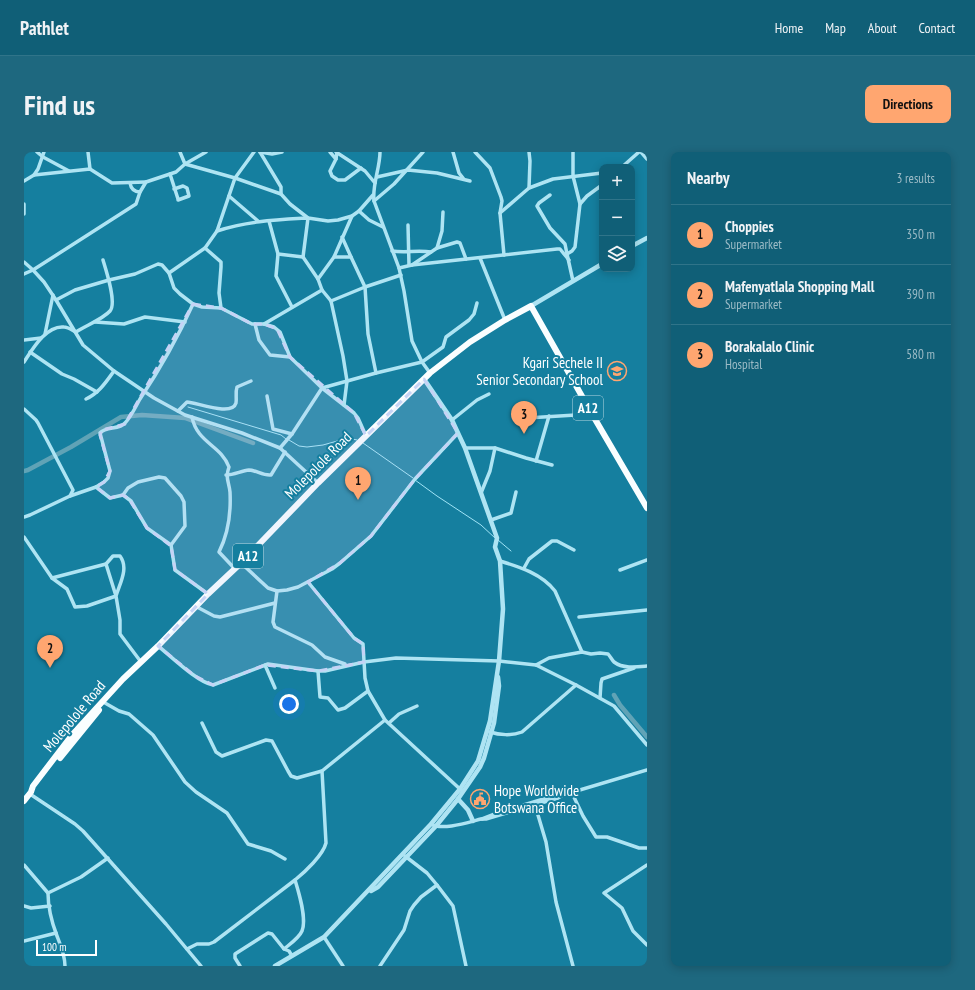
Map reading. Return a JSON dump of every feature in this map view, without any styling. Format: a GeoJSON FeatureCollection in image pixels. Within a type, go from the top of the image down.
{"type":"FeatureCollection","features":[{"type":"Feature","properties":{"kind":"main road","name":"Molepolole Road"},"geometry":{"type":"LineString","coordinates":[[31,793],[34,786],[72,736],[122,679],[158,646],[208,594],[241,563],[359,442],[430,373],[456,352],[505,320],[531,306]]}},
{"type":"Feature","properties":{"kind":"main road","name":"A12"},"geometry":{"type":"LineString","coordinates":[[531,306],[647,508]]}},
{"type":"Feature","properties":{"kind":"main road","name":"Molepolole Road"},"geometry":{"type":"LineString","coordinates":[[24,801],[141,662]]}},
{"type":"Feature","properties":{"kind":"street"},"geometry":{"type":"LineString","coordinates":[[37,152],[43,157],[70,171]]}},
{"type":"Feature","properties":{"kind":"street"},"geometry":{"type":"LineString","coordinates":[[34,175],[38,170],[44,152]]}},
{"type":"Feature","properties":{"kind":"street"},"geometry":{"type":"LineString","coordinates":[[88,152],[90,169]]}},
{"type":"Feature","properties":{"kind":"street"},"geometry":{"type":"LineString","coordinates":[[180,152],[185,164]]}},
{"type":"Feature","properties":{"kind":"street"},"geometry":{"type":"LineString","coordinates":[[24,180],[34,175],[90,169],[110,182],[146,182],[179,171],[185,164],[206,152]]}},
{"type":"Feature","properties":{"kind":"street"},"geometry":{"type":"LineString","coordinates":[[169,273],[205,248],[217,231],[235,178],[254,152]]}},
{"type":"Feature","properties":{"kind":"street"},"geometry":{"type":"LineString","coordinates":[[260,152],[281,187],[281,194]]}},
{"type":"Feature","properties":{"kind":"street"},"geometry":{"type":"LineString","coordinates":[[260,152],[272,154],[282,152]]}},
{"type":"Feature","properties":{"kind":"street"},"geometry":{"type":"LineString","coordinates":[[330,152],[336,159]]}},
{"type":"Feature","properties":{"kind":"street"},"geometry":{"type":"LineString","coordinates":[[336,152],[336,159],[330,172],[332,176],[338,180],[345,180],[361,168]]}},
{"type":"Feature","properties":{"kind":"street"},"geometry":{"type":"LineString","coordinates":[[336,152],[367,172],[375,183]]}},
{"type":"Feature","properties":{"kind":"street"},"geometry":{"type":"LineString","coordinates":[[380,152],[373,195],[374,201],[399,268],[412,341],[422,362],[430,373]]}},
{"type":"Feature","properties":{"kind":"street"},"geometry":{"type":"LineString","coordinates":[[374,201],[391,188],[423,152]]}},
{"type":"Feature","properties":{"kind":"street"},"geometry":{"type":"LineString","coordinates":[[453,152],[459,173],[463,178]]}},
{"type":"Feature","properties":{"kind":"street"},"geometry":{"type":"LineString","coordinates":[[475,152],[490,168],[502,199],[500,213],[504,255]]}},
{"type":"Feature","properties":{"kind":"street"},"geometry":{"type":"LineString","coordinates":[[529,152],[529,188]]}},
{"type":"Feature","properties":{"kind":"street"},"geometry":{"type":"LineString","coordinates":[[567,254],[575,247],[580,204],[573,176],[573,152]]}},
{"type":"Feature","properties":{"kind":"street"},"geometry":{"type":"LineString","coordinates":[[626,164],[640,152],[647,158]]}},
{"type":"Feature","properties":{"kind":"street"},"geometry":{"type":"LineString","coordinates":[[185,164],[235,178],[281,194],[290,204],[308,218]]}},
{"type":"Feature","properties":{"kind":"street"},"geometry":{"type":"LineString","coordinates":[[377,177],[408,170],[428,171],[470,180]]}},
{"type":"Feature","properties":{"kind":"street"},"geometry":{"type":"LineString","coordinates":[[500,213],[529,188],[553,179],[599,173]]}},
{"type":"Feature","properties":{"kind":"street"},"geometry":{"type":"LineString","coordinates":[[170,174],[174,188],[178,200],[189,196],[187,188],[183,186],[174,188]]}},
{"type":"Feature","properties":{"kind":"street"},"geometry":{"type":"LineString","coordinates":[[24,274],[33,270],[136,204],[139,200],[140,192],[146,182]]}},
{"type":"Feature","properties":{"kind":"street"},"geometry":{"type":"LineString","coordinates":[[130,183],[131,188],[134,191],[140,192]]}},
{"type":"Feature","properties":{"kind":"street"},"geometry":{"type":"LineString","coordinates":[[580,204],[599,187]]}},
{"type":"Feature","properties":{"kind":"street"},"geometry":{"type":"LineString","coordinates":[[217,231],[235,225],[258,221],[308,218],[338,220],[352,216],[359,211],[373,195]]}},
{"type":"Feature","properties":{"kind":"street"},"geometry":{"type":"LineString","coordinates":[[550,195],[539,203],[538,206],[550,228],[565,244],[573,281]]}},
{"type":"Feature","properties":{"kind":"street"},"geometry":{"type":"LineString","coordinates":[[229,196],[258,221]]}},
{"type":"Feature","properties":{"kind":"street"},"geometry":{"type":"LineString","coordinates":[[24,204],[24,214]]}},
{"type":"Feature","properties":{"kind":"street"},"geometry":{"type":"LineString","coordinates":[[359,211],[368,220],[383,227]]}},
{"type":"Feature","properties":{"kind":"street"},"geometry":{"type":"LineString","coordinates":[[437,248],[442,231],[443,212]]}},
{"type":"Feature","properties":{"kind":"street"},"geometry":{"type":"LineString","coordinates":[[318,279],[334,257],[352,216]]}},
{"type":"Feature","properties":{"kind":"street"},"geometry":{"type":"LineString","coordinates":[[308,218],[303,257],[318,279],[322,290],[331,302],[347,381],[344,406]]}},
{"type":"Feature","properties":{"kind":"street"},"geometry":{"type":"LineString","coordinates":[[338,220],[346,227]]}},
{"type":"Feature","properties":{"kind":"street"},"geometry":{"type":"LineString","coordinates":[[269,221],[278,254],[276,276],[292,307]]}},
{"type":"Feature","properties":{"kind":"street"},"geometry":{"type":"LineString","coordinates":[[408,225],[410,265]]}},
{"type":"Feature","properties":{"kind":"street"},"geometry":{"type":"LineString","coordinates":[[342,237],[364,287],[368,334],[376,373]]}},
{"type":"Feature","properties":{"kind":"street"},"geometry":{"type":"LineString","coordinates":[[635,244],[647,238]]}},
{"type":"Feature","properties":{"kind":"street"},"geometry":{"type":"LineString","coordinates":[[410,265],[437,248],[459,242],[466,259]]}},
{"type":"Feature","properties":{"kind":"street"},"geometry":{"type":"LineString","coordinates":[[205,248],[221,262],[219,293],[221,308]]}},
{"type":"Feature","properties":{"kind":"street"},"geometry":{"type":"LineString","coordinates":[[560,249],[569,260]]}},
{"type":"Feature","properties":{"kind":"street"},"geometry":{"type":"LineString","coordinates":[[399,268],[410,265],[567,249]]}},
{"type":"Feature","properties":{"kind":"street"},"geometry":{"type":"LineString","coordinates":[[392,251],[400,252],[418,250],[431,252]]}},
{"type":"Feature","properties":{"kind":"street"},"geometry":{"type":"LineString","coordinates":[[278,254],[303,257]]}},
{"type":"Feature","properties":{"kind":"street"},"geometry":{"type":"LineString","coordinates":[[334,257],[351,257]]}},
{"type":"Feature","properties":{"kind":"street"},"geometry":{"type":"LineString","coordinates":[[480,258],[505,320]]}},
{"type":"Feature","properties":{"kind":"street"},"geometry":{"type":"LineString","coordinates":[[76,332],[110,312],[112,308],[109,280],[103,260]]}},
{"type":"Feature","properties":{"kind":"street"},"geometry":{"type":"LineString","coordinates":[[24,262],[33,270],[53,295],[86,348],[114,371],[145,392],[192,418],[242,433],[280,448],[318,483]]}},
{"type":"Feature","properties":{"kind":"street"},"geometry":{"type":"LineString","coordinates":[[56,300],[75,290],[135,274],[160,264],[163,265],[169,273],[174,288],[193,304],[202,307],[221,308],[255,324],[264,324],[274,327],[280,332],[290,357],[322,388],[358,418],[366,436]]}},
{"type":"Feature","properties":{"kind":"street"},"geometry":{"type":"LineString","coordinates":[[531,306],[599,266]]}},
{"type":"Feature","properties":{"kind":"street"},"geometry":{"type":"LineString","coordinates":[[331,302],[364,287],[401,276]]}},
{"type":"Feature","properties":{"kind":"street"},"geometry":{"type":"LineString","coordinates":[[264,324],[322,290]]}},
{"type":"Feature","properties":{"kind":"street"},"geometry":{"type":"LineString","coordinates":[[45,334],[53,295]]}},
{"type":"Feature","properties":{"kind":"street"},"geometry":{"type":"LineString","coordinates":[[280,448],[292,434],[322,388],[422,362],[442,347],[446,337],[469,320],[474,314],[477,302]]}},
{"type":"Feature","properties":{"kind":"street"},"geometry":{"type":"LineString","coordinates":[[24,517],[70,496],[96,487],[104,482],[110,471],[100,433],[102,430],[117,427],[125,423],[145,392],[185,322],[193,304]]}},
{"type":"Feature","properties":{"kind":"street"},"geometry":{"type":"LineString","coordinates":[[94,322],[124,324],[145,317],[185,322]]}},
{"type":"Feature","properties":{"kind":"street"},"geometry":{"type":"LineString","coordinates":[[255,324],[259,340],[270,355],[290,357]]}},
{"type":"Feature","properties":{"kind":"street"},"geometry":{"type":"LineString","coordinates":[[25,359],[45,334],[61,327],[65,327],[76,332]]}},
{"type":"Feature","properties":{"kind":"street"},"geometry":{"type":"LineString","coordinates":[[24,340],[41,338]]}},
{"type":"Feature","properties":{"kind":"street"},"geometry":{"type":"LineString","coordinates":[[30,352],[62,374],[97,392]]}},
{"type":"Feature","properties":{"kind":"street"},"geometry":{"type":"LineString","coordinates":[[86,399],[97,392],[114,371]]}},
{"type":"Feature","properties":{"kind":"street"},"geometry":{"type":"LineString","coordinates":[[424,379],[452,420],[458,432],[491,520],[497,538],[495,547],[500,561],[504,609],[500,661],[489,732],[478,761],[461,791],[434,825]]}},
{"type":"Feature","properties":{"kind":"street"},"geometry":{"type":"LineString","coordinates":[[178,411],[187,402],[216,409],[231,407],[236,403],[235,391],[237,387],[251,381]]}},
{"type":"Feature","properties":{"kind":"street"},"geometry":{"type":"LineString","coordinates":[[452,420],[476,400],[490,394]]}},
{"type":"Feature","properties":{"kind":"street"},"geometry":{"type":"LineString","coordinates":[[267,396],[273,429],[292,434]]}},
{"type":"Feature","properties":{"kind":"street"},"geometry":{"type":"LineString","coordinates":[[24,409],[38,423],[73,490],[70,496]]}},
{"type":"Feature","properties":{"kind":"street"},"geometry":{"type":"LineString","coordinates":[[526,418],[592,414]]}},
{"type":"Feature","properties":{"kind":"street"},"geometry":{"type":"LineString","coordinates":[[536,461],[549,416]]}},
{"type":"Feature","properties":{"kind":"street"},"geometry":{"type":"LineString","coordinates":[[192,418],[193,424],[201,437],[225,458],[229,467],[226,475],[230,491],[228,525],[219,552],[235,569]]}},
{"type":"Feature","properties":{"kind":"street"},"geometry":{"type":"LineString","coordinates":[[241,563],[268,588],[277,591],[287,590],[308,582],[340,563],[371,536],[415,479],[458,432]]}},
{"type":"Feature","properties":{"kind":"street"},"geometry":{"type":"LineString","coordinates":[[465,448],[495,448],[552,465]]}},
{"type":"Feature","properties":{"kind":"street"},"geometry":{"type":"LineString","coordinates":[[481,493],[490,471],[495,448]]}},
{"type":"Feature","properties":{"kind":"street"},"geometry":{"type":"LineString","coordinates":[[226,475],[234,475],[248,470],[265,475],[271,475],[285,452]]}},
{"type":"Feature","properties":{"kind":"street"},"geometry":{"type":"LineString","coordinates":[[96,487],[110,498],[123,495],[128,488],[138,482],[159,477],[165,478],[181,496],[184,502],[185,526],[171,545],[175,570],[208,594]]}},
{"type":"Feature","properties":{"kind":"street"},"geometry":{"type":"LineString","coordinates":[[491,520],[511,513],[516,492]]}},
{"type":"Feature","properties":{"kind":"street"},"geometry":{"type":"LineString","coordinates":[[123,495],[131,501],[147,528],[171,545]]}},
{"type":"Feature","properties":{"kind":"street"},"geometry":{"type":"LineString","coordinates":[[24,537],[52,578],[67,589],[74,607],[87,606],[116,596]]}},
{"type":"Feature","properties":{"kind":"street"},"geometry":{"type":"LineString","coordinates":[[524,568],[529,560],[552,541],[557,541],[574,550]]}},
{"type":"Feature","properties":{"kind":"street"},"geometry":{"type":"LineString","coordinates":[[52,578],[106,564],[116,556],[120,556],[124,563],[125,569],[116,596]]}},
{"type":"Feature","properties":{"kind":"street"},"geometry":{"type":"LineString","coordinates":[[620,570],[647,560]]}},
{"type":"Feature","properties":{"kind":"street"},"geometry":{"type":"LineString","coordinates":[[500,561],[524,568],[546,582],[556,591],[582,652]]}},
{"type":"Feature","properties":{"kind":"street"},"geometry":{"type":"LineString","coordinates":[[106,564],[116,596],[120,620],[120,634],[141,662]]}},
{"type":"Feature","properties":{"kind":"street"},"geometry":{"type":"LineString","coordinates":[[308,582],[354,638],[363,644],[365,678],[368,691],[385,720],[461,791]]}},
{"type":"Feature","properties":{"kind":"street"},"geometry":{"type":"LineString","coordinates":[[277,591],[273,622],[275,627],[312,645],[325,657],[346,665]]}},
{"type":"Feature","properties":{"kind":"street"},"geometry":{"type":"LineString","coordinates":[[197,607],[214,616],[220,617],[275,603]]}},
{"type":"Feature","properties":{"kind":"street"},"geometry":{"type":"LineString","coordinates":[[579,617],[647,610]]}},
{"type":"Feature","properties":{"kind":"street"},"geometry":{"type":"LineString","coordinates":[[158,646],[195,676],[209,684],[217,684],[271,664],[318,671],[364,662],[404,657],[500,661],[536,665],[600,698],[619,710],[647,745]]}},
{"type":"Feature","properties":{"kind":"street"},"geometry":{"type":"LineString","coordinates":[[536,665],[550,658],[582,652],[591,654],[605,653],[608,654],[614,662],[624,666],[647,666]]}},
{"type":"Feature","properties":{"kind":"street"},"geometry":{"type":"LineString","coordinates":[[265,665],[275,688]]}},
{"type":"Feature","properties":{"kind":"street"},"geometry":{"type":"LineString","coordinates":[[600,698],[600,683],[602,679],[636,667]]}},
{"type":"Feature","properties":{"kind":"street"},"geometry":{"type":"LineString","coordinates":[[318,671],[320,697],[328,698],[338,710],[346,708],[368,691]]}},
{"type":"Feature","properties":{"kind":"street"},"geometry":{"type":"LineString","coordinates":[[489,732],[508,735],[522,732],[576,685]]}},
{"type":"Feature","properties":{"kind":"street"},"geometry":{"type":"LineString","coordinates":[[105,703],[119,711],[129,714],[153,735],[185,782],[196,792],[227,813],[248,844],[271,851],[285,859]]}},
{"type":"Feature","properties":{"kind":"street"},"geometry":{"type":"LineString","coordinates":[[389,723],[399,714],[417,706]]}},
{"type":"Feature","properties":{"kind":"street"},"geometry":{"type":"LineString","coordinates":[[202,723],[216,752],[219,755],[226,756],[266,740],[270,740],[274,743],[288,771],[294,778],[300,778],[322,771],[385,720]]}},
{"type":"Feature","properties":{"kind":"street"},"geometry":{"type":"LineString","coordinates":[[528,805],[535,805],[647,770]]}},
{"type":"Feature","properties":{"kind":"street"},"geometry":{"type":"LineString","coordinates":[[187,949],[197,944],[209,944],[214,942],[309,868],[326,846],[322,771]]}},
{"type":"Feature","properties":{"kind":"street"},"geometry":{"type":"LineString","coordinates":[[275,966],[324,937],[365,893],[376,884],[434,825],[458,799],[461,791]]}},
{"type":"Feature","properties":{"kind":"street"},"geometry":{"type":"LineString","coordinates":[[31,793],[79,827],[108,858],[201,966]]}},
{"type":"Feature","properties":{"kind":"street"},"geometry":{"type":"LineString","coordinates":[[572,793],[583,816],[596,837],[607,837],[639,848],[647,848]]}},
{"type":"Feature","properties":{"kind":"street"},"geometry":{"type":"LineString","coordinates":[[434,825],[451,826],[482,819],[557,796],[563,796]]}},
{"type":"Feature","properties":{"kind":"street"},"geometry":{"type":"LineString","coordinates":[[458,799],[468,810],[473,821]]}},
{"type":"Feature","properties":{"kind":"street"},"geometry":{"type":"LineString","coordinates":[[535,805],[546,842],[556,902],[573,966]]}},
{"type":"Feature","properties":{"kind":"street"},"geometry":{"type":"LineString","coordinates":[[404,856],[427,873],[452,906],[466,966]]}},
{"type":"Feature","properties":{"kind":"street"},"geometry":{"type":"LineString","coordinates":[[48,893],[81,877],[108,858]]}},
{"type":"Feature","properties":{"kind":"street"},"geometry":{"type":"LineString","coordinates":[[647,865],[604,893],[622,908],[633,931],[647,946]]}},
{"type":"Feature","properties":{"kind":"street"},"geometry":{"type":"LineString","coordinates":[[24,867],[48,893],[48,901],[56,933],[65,959],[65,966]]}},
{"type":"Feature","properties":{"kind":"street"},"geometry":{"type":"LineString","coordinates":[[284,950],[300,934],[303,926],[302,910],[295,880]]}},
{"type":"Feature","properties":{"kind":"street"},"geometry":{"type":"LineString","coordinates":[[380,966],[404,930],[410,911],[414,904],[420,897],[437,885]]}},
{"type":"Feature","properties":{"kind":"street"},"geometry":{"type":"LineString","coordinates":[[24,906],[31,908],[50,906]]}},
{"type":"Feature","properties":{"kind":"street"},"geometry":{"type":"LineString","coordinates":[[24,941],[56,933]]}},
{"type":"Feature","properties":{"kind":"street"},"geometry":{"type":"LineString","coordinates":[[240,966],[235,958],[235,954],[268,933],[272,934],[284,950],[289,951],[292,956]]}},
{"type":"Feature","properties":{"kind":"street"},"geometry":{"type":"LineString","coordinates":[[324,937],[343,966]]}},
{"type":"Feature","properties":{"kind":"highlighted area"},"geometry":{"type":"Polygon","coordinates":[[[193,304],[221,308],[252,324],[264,324],[277,329],[290,357],[354,413],[366,436],[424,379],[458,433],[415,479],[371,536],[340,563],[308,582],[354,638],[363,644],[364,662],[318,671],[265,665],[213,685],[195,676],[158,646],[208,594],[175,570],[171,546],[147,528],[129,499],[123,495],[110,498],[96,487],[104,482],[110,471],[100,435],[102,430],[125,424],[193,304]]]}},
{"type":"Feature","properties":{"kind":"waterway"},"geometry":{"type":"LineString","coordinates":[[188,407],[281,435],[286,439]]}},
{"type":"Feature","properties":{"kind":"waterway"},"geometry":{"type":"LineString","coordinates":[[24,471],[71,447],[121,417],[142,415],[185,418],[253,443]]}},
{"type":"Feature","properties":{"kind":"waterway"},"geometry":{"type":"LineString","coordinates":[[289,440],[299,446],[307,447],[323,445],[348,438],[357,440]]}},
{"type":"Feature","properties":{"kind":"waterway"},"geometry":{"type":"LineString","coordinates":[[363,443],[413,478]]}},
{"type":"Feature","properties":{"kind":"waterway"},"geometry":{"type":"LineString","coordinates":[[415,480],[481,525],[495,538]]}},
{"type":"Feature","properties":{"kind":"waterway"},"geometry":{"type":"LineString","coordinates":[[498,540],[511,551]]}},
{"type":"Feature","properties":{"kind":"waterway"},"geometry":{"type":"LineString","coordinates":[[614,695],[620,705],[647,737]]}},
{"type":"Feature","properties":{"kind":"place","name":"Kgari Sechele II Senior Secondary School"},"geometry":{"type":"Point","coordinates":[617,371]}},
{"type":"Feature","properties":{"kind":"place","name":"Borakalalo Clinic"},"geometry":{"type":"Point","coordinates":[524,434]}},
{"type":"Feature","properties":{"kind":"place","name":"Choppies"},"geometry":{"type":"Point","coordinates":[358,500]}},
{"type":"Feature","properties":{"kind":"place","name":"Mafenyatlala Shopping Mall"},"geometry":{"type":"Point","coordinates":[50,668]}},
{"type":"Feature","properties":{"kind":"place","name":"Hope Worldwide Botswana Office"},"geometry":{"type":"Point","coordinates":[480,799]}}]}
